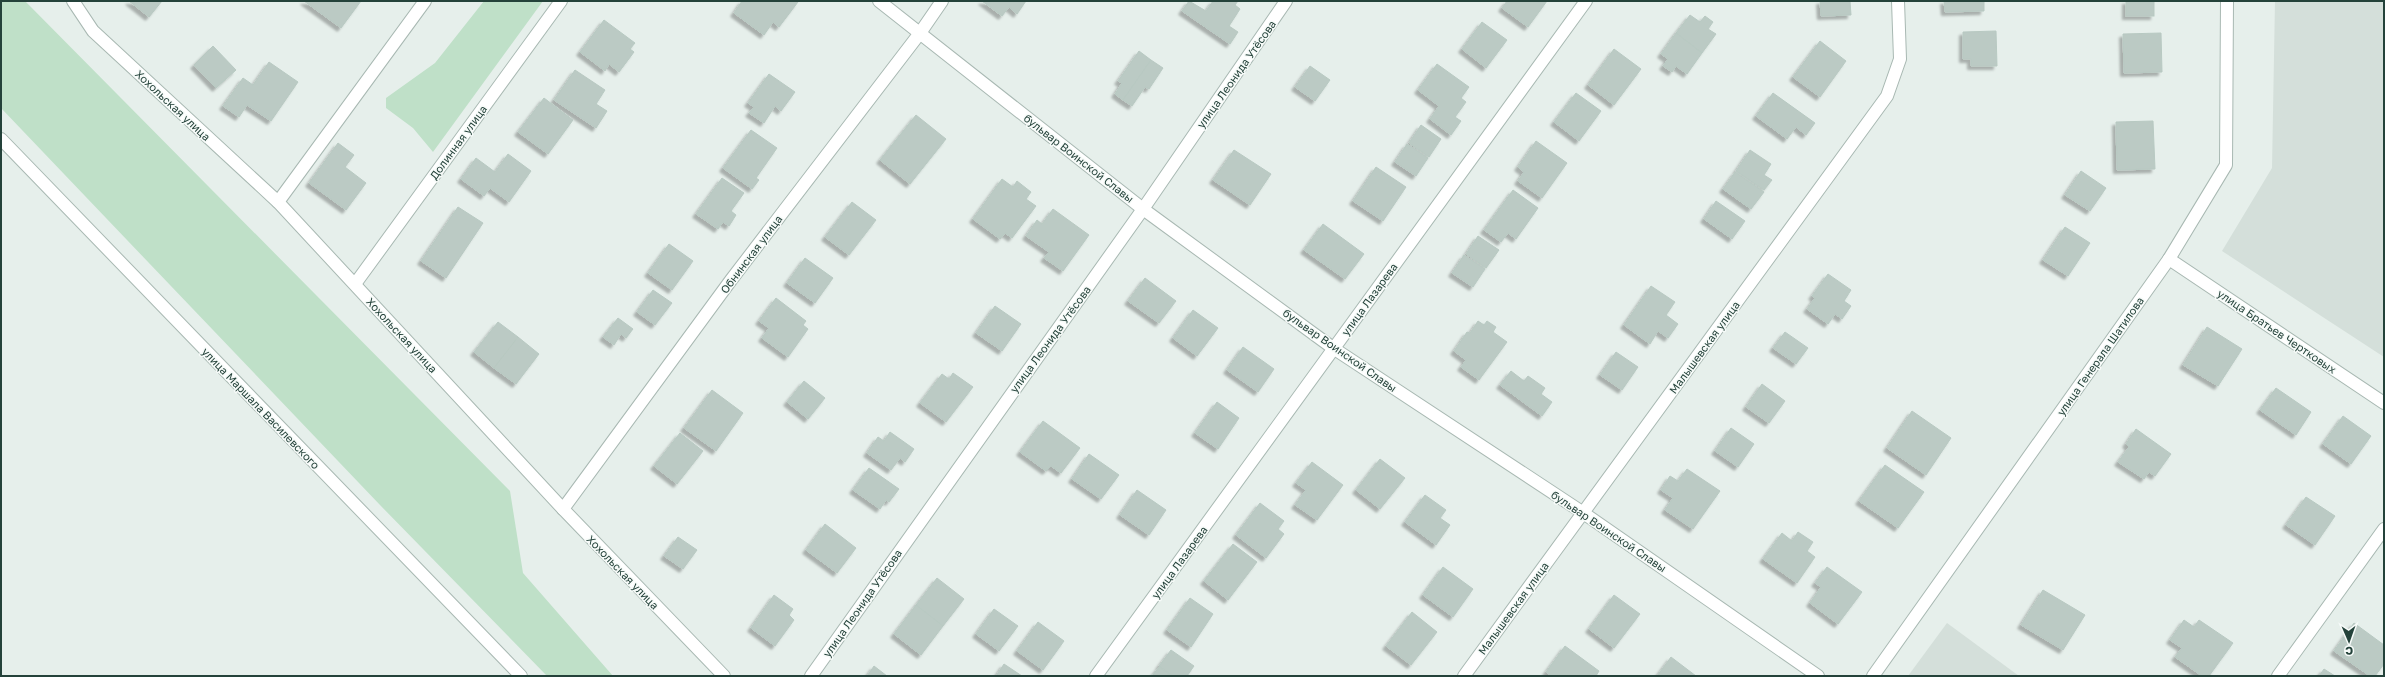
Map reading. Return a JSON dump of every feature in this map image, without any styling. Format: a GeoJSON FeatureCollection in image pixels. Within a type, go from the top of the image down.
{"type":"FeatureCollection","features":[{"type":"Feature","properties":{"kind":"street","name":"Хохольская улица"},"geometry":{"type":"LineString","coordinates":[[73,1],[93,31],[278,202],[563,510],[724,676]]}},
{"type":"Feature","properties":{"kind":"street"},"geometry":{"type":"LineString","coordinates":[[278,202],[425,1]]}},
{"type":"Feature","properties":{"kind":"street","name":"Долинная улица"},"geometry":{"type":"LineString","coordinates":[[355,284],[561,1]]}},
{"type":"Feature","properties":{"kind":"street","name":"бульвар Воинской Славы"},"geometry":{"type":"LineString","coordinates":[[879,1],[1143,209],[1333,348],[1582,512],[1818,676]]}},
{"type":"Feature","properties":{"kind":"street","name":"Обнинская улица"},"geometry":{"type":"LineString","coordinates":[[563,510],[731,280],[920,33],[942,1]]}},
{"type":"Feature","properties":{"kind":"street","name":"улица Леонида Утёсова"},"geometry":{"type":"LineString","coordinates":[[811,676],[1143,209],[1286,1]]}},
{"type":"Feature","properties":{"kind":"street","name":"улица Лазарева"},"geometry":{"type":"LineString","coordinates":[[1096,676],[1586,1]]}},
{"type":"Feature","properties":{"kind":"street","name":"Малышевская улица"},"geometry":{"type":"LineString","coordinates":[[1464,676],[1582,512],[1887,96],[1900,59],[1898,1]]}},
{"type":"Feature","properties":{"kind":"street","name":"улица Генерала Шатилова"},"geometry":{"type":"LineString","coordinates":[[1873,676],[2169,259],[2226,165],[2227,1]]}},
{"type":"Feature","properties":{"kind":"street","name":"улица Маршала Василевского"},"geometry":{"type":"LineString","coordinates":[[1,139],[521,676]]}},
{"type":"Feature","properties":{"kind":"street","name":"улица Братьев Чертковых"},"geometry":{"type":"LineString","coordinates":[[2169,259],[2384,403]]}},
{"type":"Feature","properties":{"kind":"street"},"geometry":{"type":"LineString","coordinates":[[2278,676],[2384,529]]}},
{"type":"Feature","properties":{"kind":"shaded area"},"geometry":{"type":"Polygon","coordinates":[[[2275,1],[2384,1],[2384,357],[2222,251],[2272,168],[2275,1]]]}},
{"type":"Feature","properties":{"kind":"shaded area"},"geometry":{"type":"Polygon","coordinates":[[[1947,623],[2019,676],[1908,676],[1947,623]]]}},
{"type":"Feature","properties":{"kind":"green space"},"geometry":{"type":"Polygon","coordinates":[[[1,1],[25,1],[510,491],[523,573],[613,676],[547,676],[380,505],[1,108],[1,1]]]}},
{"type":"Feature","properties":{"kind":"green space"},"geometry":{"type":"Polygon","coordinates":[[[484,1],[543,1],[433,152],[413,128],[386,108],[386,98],[435,63],[484,1]]]}},
{"type":"Feature","properties":{"kind":"building"},"geometry":{"type":"Polygon","coordinates":[[[129,1],[162,1],[149,17],[129,1]]]}},
{"type":"Feature","properties":{"kind":"building"},"geometry":{"type":"Polygon","coordinates":[[[304,1],[361,1],[341,28],[304,1]]]}},
{"type":"Feature","properties":{"kind":"building"},"geometry":{"type":"Polygon","coordinates":[[[742,1],[798,2],[779,27],[773,22],[764,35],[734,13],[742,1]]]}},
{"type":"Feature","properties":{"kind":"building"},"geometry":{"type":"Polygon","coordinates":[[[982,1],[1026,1],[1017,14],[1009,7],[1002,16],[982,1]]]}},
{"type":"Feature","properties":{"kind":"building"},"geometry":{"type":"Polygon","coordinates":[[[1189,1],[1206,11],[1213,1],[1238,1],[1235,5],[1240,9],[1229,26],[1238,32],[1230,44],[1182,11],[1189,1]]]}},
{"type":"Feature","properties":{"kind":"building"},"geometry":{"type":"Polygon","coordinates":[[[1507,1],[1547,1],[1528,27],[1502,8],[1507,1]]]}},
{"type":"Feature","properties":{"kind":"building"},"geometry":{"type":"Polygon","coordinates":[[[1820,1],[1850,1],[1851,15],[1821,16],[1820,1]]]}},
{"type":"Feature","properties":{"kind":"building"},"geometry":{"type":"Polygon","coordinates":[[[1944,1],[1984,1],[1984,11],[1945,12],[1944,1]]]}},
{"type":"Feature","properties":{"kind":"building"},"geometry":{"type":"Polygon","coordinates":[[[2126,1],[2154,1],[2154,16],[2126,16],[2126,1]]]}},
{"type":"Feature","properties":{"kind":"building"},"geometry":{"type":"Polygon","coordinates":[[[1690,15],[1700,22],[1705,16],[1713,22],[1708,29],[1716,34],[1702,53],[1676,33],[1690,15]]]}},
{"type":"Feature","properties":{"kind":"building"},"geometry":{"type":"Polygon","coordinates":[[[604,20],[635,43],[630,49],[634,52],[619,72],[609,64],[605,71],[580,52],[604,20]]]}},
{"type":"Feature","properties":{"kind":"building"},"geometry":{"type":"Polygon","coordinates":[[[1482,22],[1507,40],[1486,68],[1462,49],[1482,22]]]}},
{"type":"Feature","properties":{"kind":"building"},"geometry":{"type":"Polygon","coordinates":[[[1996,31],[1997,66],[1971,66],[1971,59],[1963,59],[1963,32],[1996,31]]]}},
{"type":"Feature","properties":{"kind":"building"},"geometry":{"type":"Polygon","coordinates":[[[1676,33],[1702,53],[1687,74],[1676,66],[1672,72],[1663,66],[1668,59],[1661,54],[1676,33]]]}},
{"type":"Feature","properties":{"kind":"building"},"geometry":{"type":"Polygon","coordinates":[[[2161,33],[2162,72],[2124,73],[2123,34],[2161,33]]]}},
{"type":"Feature","properties":{"kind":"building"},"geometry":{"type":"Polygon","coordinates":[[[1820,41],[1846,61],[1820,97],[1793,77],[1820,41]]]}},
{"type":"Feature","properties":{"kind":"building"},"geometry":{"type":"Polygon","coordinates":[[[213,46],[236,70],[216,88],[194,65],[213,46]]]}},
{"type":"Feature","properties":{"kind":"building"},"geometry":{"type":"Polygon","coordinates":[[[1614,49],[1641,69],[1614,105],[1588,85],[1614,49]]]}},
{"type":"Feature","properties":{"kind":"building"},"geometry":{"type":"Polygon","coordinates":[[[1139,51],[1151,60],[1123,100],[1115,94],[1122,83],[1118,81],[1139,51]]]}},
{"type":"Feature","properties":{"kind":"building"},"geometry":{"type":"Polygon","coordinates":[[[1151,60],[1163,68],[1149,89],[1145,87],[1132,106],[1123,100],[1151,60]]]}},
{"type":"Feature","properties":{"kind":"building"},"geometry":{"type":"Polygon","coordinates":[[[269,62],[298,82],[271,121],[247,105],[239,117],[223,106],[243,78],[253,85],[269,62]]]}},
{"type":"Feature","properties":{"kind":"building"},"geometry":{"type":"Polygon","coordinates":[[[1437,64],[1469,87],[1461,98],[1466,102],[1455,117],[1461,121],[1451,135],[1430,119],[1439,106],[1418,90],[1437,64]]]}},
{"type":"Feature","properties":{"kind":"building"},"geometry":{"type":"Polygon","coordinates":[[[1310,66],[1330,80],[1315,101],[1295,87],[1310,66]]]}},
{"type":"Feature","properties":{"kind":"building"},"geometry":{"type":"Polygon","coordinates":[[[575,70],[605,90],[596,104],[607,111],[596,128],[554,100],[575,70]]]}},
{"type":"Feature","properties":{"kind":"building"},"geometry":{"type":"Polygon","coordinates":[[[769,74],[795,92],[781,111],[775,106],[764,123],[749,113],[754,107],[748,103],[769,74]]]}},
{"type":"Feature","properties":{"kind":"building"},"geometry":{"type":"Polygon","coordinates":[[[1576,93],[1601,111],[1579,141],[1554,122],[1576,93]]]}},
{"type":"Feature","properties":{"kind":"building"},"geometry":{"type":"Polygon","coordinates":[[[1773,93],[1815,123],[1806,135],[1796,127],[1787,139],[1756,116],[1773,93]]]}},
{"type":"Feature","properties":{"kind":"building"},"geometry":{"type":"Polygon","coordinates":[[[544,98],[573,120],[548,154],[518,132],[544,98]]]}},
{"type":"Feature","properties":{"kind":"building"},"geometry":{"type":"Polygon","coordinates":[[[916,115],[946,139],[910,184],[880,160],[916,115]]]}},
{"type":"Feature","properties":{"kind":"building"},"geometry":{"type":"Polygon","coordinates":[[[2153,121],[2155,169],[2117,170],[2116,122],[2153,121]]]}},
{"type":"Feature","properties":{"kind":"building"},"geometry":{"type":"Polygon","coordinates":[[[1421,125],[1441,139],[1429,157],[1409,143],[1421,125]]]}},
{"type":"Feature","properties":{"kind":"building"},"geometry":{"type":"Polygon","coordinates":[[[751,130],[777,148],[756,178],[759,180],[752,189],[723,168],[751,130]]]}},
{"type":"Feature","properties":{"kind":"building"},"geometry":{"type":"Polygon","coordinates":[[[1536,141],[1567,163],[1542,198],[1518,181],[1524,172],[1518,167],[1536,141]]]}},
{"type":"Feature","properties":{"kind":"building"},"geometry":{"type":"Polygon","coordinates":[[[338,143],[354,155],[345,167],[366,183],[346,210],[309,183],[338,143]]]}},
{"type":"Feature","properties":{"kind":"building"},"geometry":{"type":"Polygon","coordinates":[[[1407,144],[1428,158],[1416,176],[1395,162],[1407,144]]]}},
{"type":"Feature","properties":{"kind":"building"},"geometry":{"type":"Polygon","coordinates":[[[1234,150],[1271,174],[1250,205],[1213,180],[1234,150]]]}},
{"type":"Feature","properties":{"kind":"building"},"geometry":{"type":"Polygon","coordinates":[[[1750,150],[1771,164],[1764,175],[1772,180],[1764,190],[1736,171],[1750,150]]]}},
{"type":"Feature","properties":{"kind":"building"},"geometry":{"type":"Polygon","coordinates":[[[508,154],[531,171],[509,202],[490,188],[484,196],[461,179],[476,158],[495,172],[508,154]]]}},
{"type":"Feature","properties":{"kind":"building"},"geometry":{"type":"Polygon","coordinates":[[[1376,167],[1406,187],[1383,221],[1353,201],[1376,167]]]}},
{"type":"Feature","properties":{"kind":"building"},"geometry":{"type":"Polygon","coordinates":[[[2081,171],[2106,188],[2090,211],[2065,195],[2081,171]]]}},
{"type":"Feature","properties":{"kind":"building"},"geometry":{"type":"Polygon","coordinates":[[[1735,172],[1764,192],[1751,209],[1723,189],[1735,172]]]}},
{"type":"Feature","properties":{"kind":"building"},"geometry":{"type":"Polygon","coordinates":[[[722,178],[744,193],[731,211],[736,215],[729,226],[723,222],[718,229],[696,214],[722,178]]]}},
{"type":"Feature","properties":{"kind":"building"},"geometry":{"type":"Polygon","coordinates":[[[1002,179],[1013,187],[1017,181],[1031,192],[1026,199],[1036,206],[1012,238],[1005,233],[1000,239],[973,219],[1002,179]]]}},
{"type":"Feature","properties":{"kind":"building"},"geometry":{"type":"Polygon","coordinates":[[[1513,190],[1538,208],[1516,239],[1508,233],[1501,242],[1484,230],[1513,190]]]}},
{"type":"Feature","properties":{"kind":"building"},"geometry":{"type":"Polygon","coordinates":[[[1716,201],[1745,221],[1732,239],[1704,219],[1716,201]]]}},
{"type":"Feature","properties":{"kind":"building"},"geometry":{"type":"Polygon","coordinates":[[[852,202],[876,220],[849,255],[825,237],[852,202]]]}},
{"type":"Feature","properties":{"kind":"building"},"geometry":{"type":"Polygon","coordinates":[[[458,207],[483,223],[446,278],[421,261],[458,207]]]}},
{"type":"Feature","properties":{"kind":"building"},"geometry":{"type":"Polygon","coordinates":[[[1053,209],[1089,235],[1063,271],[1044,258],[1049,252],[1026,236],[1037,220],[1042,224],[1053,209]]]}},
{"type":"Feature","properties":{"kind":"building"},"geometry":{"type":"Polygon","coordinates":[[[1323,224],[1364,254],[1345,279],[1304,250],[1323,224]]]}},
{"type":"Feature","properties":{"kind":"building"},"geometry":{"type":"Polygon","coordinates":[[[2065,227],[2090,243],[2068,276],[2043,260],[2065,227]]]}},
{"type":"Feature","properties":{"kind":"building"},"geometry":{"type":"Polygon","coordinates":[[[1478,236],[1499,250],[1486,268],[1466,254],[1478,236]]]}},
{"type":"Feature","properties":{"kind":"building"},"geometry":{"type":"Polygon","coordinates":[[[669,244],[693,261],[672,290],[648,273],[669,244]]]}},
{"type":"Feature","properties":{"kind":"building"},"geometry":{"type":"Polygon","coordinates":[[[1464,255],[1485,269],[1473,287],[1452,273],[1464,255]]]}},
{"type":"Feature","properties":{"kind":"building"},"geometry":{"type":"Polygon","coordinates":[[[805,258],[833,278],[815,303],[787,283],[805,258]]]}},
{"type":"Feature","properties":{"kind":"building"},"geometry":{"type":"Polygon","coordinates":[[[1828,274],[1851,290],[1844,301],[1851,306],[1842,319],[1835,314],[1828,324],[1807,309],[1815,298],[1812,296],[1828,274]]]}},
{"type":"Feature","properties":{"kind":"building"},"geometry":{"type":"Polygon","coordinates":[[[1145,278],[1176,301],[1159,323],[1128,301],[1145,278]]]}},
{"type":"Feature","properties":{"kind":"building"},"geometry":{"type":"Polygon","coordinates":[[[1651,286],[1675,302],[1666,315],[1678,324],[1668,338],[1658,331],[1650,344],[1624,325],[1651,286]]]}},
{"type":"Feature","properties":{"kind":"building"},"geometry":{"type":"Polygon","coordinates":[[[653,290],[672,303],[655,325],[637,312],[653,290]]]}},
{"type":"Feature","properties":{"kind":"building"},"geometry":{"type":"Polygon","coordinates":[[[776,298],[806,321],[803,325],[808,329],[788,357],[762,338],[769,328],[759,321],[776,298]]]}},
{"type":"Feature","properties":{"kind":"building"},"geometry":{"type":"Polygon","coordinates":[[[995,306],[1021,324],[1002,351],[976,333],[995,306]]]}},
{"type":"Feature","properties":{"kind":"building"},"geometry":{"type":"Polygon","coordinates":[[[1193,310],[1218,328],[1197,356],[1173,338],[1193,310]]]}},
{"type":"Feature","properties":{"kind":"building"},"geometry":{"type":"Polygon","coordinates":[[[618,318],[633,329],[626,338],[621,334],[614,345],[603,337],[618,318]]]}},
{"type":"Feature","properties":{"kind":"building"},"geometry":{"type":"Polygon","coordinates":[[[1478,321],[1484,325],[1487,321],[1496,327],[1493,332],[1507,342],[1479,380],[1461,367],[1466,360],[1454,351],[1467,332],[1470,333],[1478,321]]]}},
{"type":"Feature","properties":{"kind":"building"},"geometry":{"type":"Polygon","coordinates":[[[498,322],[518,337],[494,368],[474,352],[498,322]]]}},
{"type":"Feature","properties":{"kind":"building"},"geometry":{"type":"Polygon","coordinates":[[[2207,327],[2242,349],[2218,386],[2183,365],[2207,327]]]}},
{"type":"Feature","properties":{"kind":"building"},"geometry":{"type":"Polygon","coordinates":[[[1785,332],[1808,348],[1796,364],[1773,348],[1785,332]]]}},
{"type":"Feature","properties":{"kind":"building"},"geometry":{"type":"Polygon","coordinates":[[[518,337],[539,354],[516,384],[494,368],[518,337]]]}},
{"type":"Feature","properties":{"kind":"building"},"geometry":{"type":"Polygon","coordinates":[[[1243,347],[1274,369],[1258,392],[1227,370],[1243,347]]]}},
{"type":"Feature","properties":{"kind":"building"},"geometry":{"type":"Polygon","coordinates":[[[1616,352],[1638,367],[1622,390],[1600,375],[1616,352]]]}},
{"type":"Feature","properties":{"kind":"building"},"geometry":{"type":"Polygon","coordinates":[[[1511,371],[1524,381],[1528,376],[1545,388],[1541,394],[1552,402],[1542,416],[1500,385],[1511,371]]]}},
{"type":"Feature","properties":{"kind":"building"},"geometry":{"type":"Polygon","coordinates":[[[953,373],[973,387],[946,422],[920,403],[942,374],[949,379],[953,373]]]}},
{"type":"Feature","properties":{"kind":"building"},"geometry":{"type":"Polygon","coordinates":[[[804,381],[825,398],[808,419],[787,402],[804,381]]]}},
{"type":"Feature","properties":{"kind":"building"},"geometry":{"type":"Polygon","coordinates":[[[1762,384],[1785,401],[1769,423],[1746,407],[1762,384]]]}},
{"type":"Feature","properties":{"kind":"building"},"geometry":{"type":"Polygon","coordinates":[[[2276,388],[2311,412],[2296,435],[2260,410],[2276,388]]]}},
{"type":"Feature","properties":{"kind":"building"},"geometry":{"type":"Polygon","coordinates":[[[712,390],[743,413],[716,451],[684,428],[712,390]]]}},
{"type":"Feature","properties":{"kind":"building"},"geometry":{"type":"Polygon","coordinates":[[[1217,402],[1239,418],[1218,449],[1195,433],[1217,402]]]}},
{"type":"Feature","properties":{"kind":"building"},"geometry":{"type":"Polygon","coordinates":[[[1912,411],[1951,438],[1926,475],[1887,448],[1912,411]]]}},
{"type":"Feature","properties":{"kind":"building"},"geometry":{"type":"Polygon","coordinates":[[[2343,416],[2371,436],[2351,464],[2323,444],[2343,416]]]}},
{"type":"Feature","properties":{"kind":"building"},"geometry":{"type":"Polygon","coordinates":[[[1043,421],[1080,448],[1061,473],[1051,466],[1046,471],[1020,452],[1043,421]]]}},
{"type":"Feature","properties":{"kind":"building"},"geometry":{"type":"Polygon","coordinates":[[[1731,428],[1754,444],[1738,467],[1715,451],[1731,428]]]}},
{"type":"Feature","properties":{"kind":"building"},"geometry":{"type":"Polygon","coordinates":[[[2136,429],[2171,454],[2155,476],[2149,472],[2144,479],[2118,462],[2129,447],[2126,444],[2136,429]]]}},
{"type":"Feature","properties":{"kind":"building"},"geometry":{"type":"Polygon","coordinates":[[[890,432],[914,449],[905,462],[900,458],[891,470],[867,453],[878,437],[884,441],[890,432]]]}},
{"type":"Feature","properties":{"kind":"building"},"geometry":{"type":"Polygon","coordinates":[[[680,433],[703,451],[677,484],[654,466],[680,433]]]}},
{"type":"Feature","properties":{"kind":"building"},"geometry":{"type":"Polygon","coordinates":[[[1089,454],[1119,475],[1101,499],[1072,479],[1089,454]]]}},
{"type":"Feature","properties":{"kind":"building"},"geometry":{"type":"Polygon","coordinates":[[[1380,459],[1405,478],[1380,509],[1356,490],[1380,459]]]}},
{"type":"Feature","properties":{"kind":"building"},"geometry":{"type":"Polygon","coordinates":[[[1312,462],[1343,485],[1317,520],[1295,505],[1306,490],[1296,483],[1312,462]]]}},
{"type":"Feature","properties":{"kind":"building"},"geometry":{"type":"Polygon","coordinates":[[[1885,465],[1924,492],[1898,528],[1859,501],[1885,465]]]}},
{"type":"Feature","properties":{"kind":"building"},"geometry":{"type":"Polygon","coordinates":[[[869,468],[899,489],[889,502],[886,500],[880,509],[853,490],[869,468]]]}},
{"type":"Feature","properties":{"kind":"building"},"geometry":{"type":"Polygon","coordinates":[[[1687,469],[1720,491],[1693,529],[1665,510],[1673,498],[1661,490],[1670,476],[1678,481],[1687,469]]]}},
{"type":"Feature","properties":{"kind":"building"},"geometry":{"type":"Polygon","coordinates":[[[1137,490],[1166,510],[1149,535],[1120,515],[1137,490]]]}},
{"type":"Feature","properties":{"kind":"building"},"geometry":{"type":"Polygon","coordinates":[[[1425,495],[1446,510],[1440,518],[1450,525],[1436,545],[1405,522],[1425,495]]]}},
{"type":"Feature","properties":{"kind":"building"},"geometry":{"type":"Polygon","coordinates":[[[2306,497],[2335,516],[2315,545],[2286,525],[2306,497]]]}},
{"type":"Feature","properties":{"kind":"building"},"geometry":{"type":"Polygon","coordinates":[[[1260,503],[1284,521],[1278,529],[1284,534],[1266,558],[1236,535],[1260,503]]]}},
{"type":"Feature","properties":{"kind":"building"},"geometry":{"type":"Polygon","coordinates":[[[825,524],[856,548],[837,573],[806,550],[825,524]]]}},
{"type":"Feature","properties":{"kind":"building"},"geometry":{"type":"Polygon","coordinates":[[[1798,532],[1813,542],[1807,551],[1815,557],[1797,583],[1763,559],[1782,533],[1792,541],[1798,532]]]}},
{"type":"Feature","properties":{"kind":"building"},"geometry":{"type":"Polygon","coordinates":[[[678,537],[697,550],[683,569],[664,556],[678,537]]]}},
{"type":"Feature","properties":{"kind":"building"},"geometry":{"type":"Polygon","coordinates":[[[1233,544],[1257,562],[1228,600],[1204,581],[1233,544]]]}},
{"type":"Feature","properties":{"kind":"building"},"geometry":{"type":"Polygon","coordinates":[[[1443,567],[1473,589],[1453,617],[1423,595],[1443,567]]]}},
{"type":"Feature","properties":{"kind":"building"},"geometry":{"type":"Polygon","coordinates":[[[1827,567],[1862,592],[1838,624],[1810,603],[1821,587],[1815,583],[1827,567]]]}},
{"type":"Feature","properties":{"kind":"building"},"geometry":{"type":"Polygon","coordinates":[[[937,578],[964,599],[943,626],[916,605],[937,578]]]}},
{"type":"Feature","properties":{"kind":"building"},"geometry":{"type":"Polygon","coordinates":[[[2043,590],[2085,615],[2063,650],[2021,625],[2043,590]]]}},
{"type":"Feature","properties":{"kind":"building"},"geometry":{"type":"Polygon","coordinates":[[[774,595],[793,609],[789,615],[794,620],[775,646],[751,628],[774,595]]]}},
{"type":"Feature","properties":{"kind":"building"},"geometry":{"type":"Polygon","coordinates":[[[1614,595],[1640,614],[1614,648],[1589,629],[1614,595]]]}},
{"type":"Feature","properties":{"kind":"building"},"geometry":{"type":"Polygon","coordinates":[[[1190,598],[1213,614],[1191,647],[1167,630],[1190,598]]]}},
{"type":"Feature","properties":{"kind":"building"},"geometry":{"type":"Polygon","coordinates":[[[916,605],[943,626],[921,655],[894,634],[916,605]]]}},
{"type":"Feature","properties":{"kind":"building"},"geometry":{"type":"Polygon","coordinates":[[[994,609],[1018,626],[999,651],[976,634],[994,609]]]}},
{"type":"Feature","properties":{"kind":"building"},"geometry":{"type":"Polygon","coordinates":[[[1412,612],[1437,632],[1411,665],[1386,646],[1412,612]]]}},
{"type":"Feature","properties":{"kind":"building"},"geometry":{"type":"Polygon","coordinates":[[[2184,620],[2194,627],[2199,620],[2233,643],[2209,676],[2202,676],[2175,657],[2182,648],[2170,640],[2184,620]]]}},
{"type":"Feature","properties":{"kind":"building"},"geometry":{"type":"Polygon","coordinates":[[[1038,622],[1064,641],[1043,670],[1017,651],[1038,622]]]}},
{"type":"Feature","properties":{"kind":"building"},"geometry":{"type":"Polygon","coordinates":[[[2354,623],[2384,645],[2384,664],[2375,676],[2370,676],[2334,651],[2354,623]]]}},
{"type":"Feature","properties":{"kind":"building"},"geometry":{"type":"Polygon","coordinates":[[[1565,646],[1599,671],[1596,676],[1552,676],[1546,672],[1565,646]]]}},
{"type":"Feature","properties":{"kind":"building"},"geometry":{"type":"Polygon","coordinates":[[[1171,650],[1194,666],[1187,676],[1173,676],[1159,666],[1171,650]]]}},
{"type":"Feature","properties":{"kind":"building"},"geometry":{"type":"Polygon","coordinates":[[[1671,657],[1696,676],[1657,676],[1671,657]]]}},
{"type":"Feature","properties":{"kind":"building"},"geometry":{"type":"Polygon","coordinates":[[[1004,664],[1022,676],[996,676],[1004,664]]]}},
{"type":"Feature","properties":{"kind":"building"},"geometry":{"type":"Polygon","coordinates":[[[874,666],[887,676],[867,676],[874,666]]]}},
{"type":"Feature","properties":{"kind":"building"},"geometry":{"type":"Polygon","coordinates":[[[1159,667],[1172,676],[1152,676],[1159,667]]]}},
{"type":"Feature","properties":{"kind":"building"},"geometry":{"type":"Polygon","coordinates":[[[2324,669],[2335,676],[2319,676],[2324,669]]]}}]}
